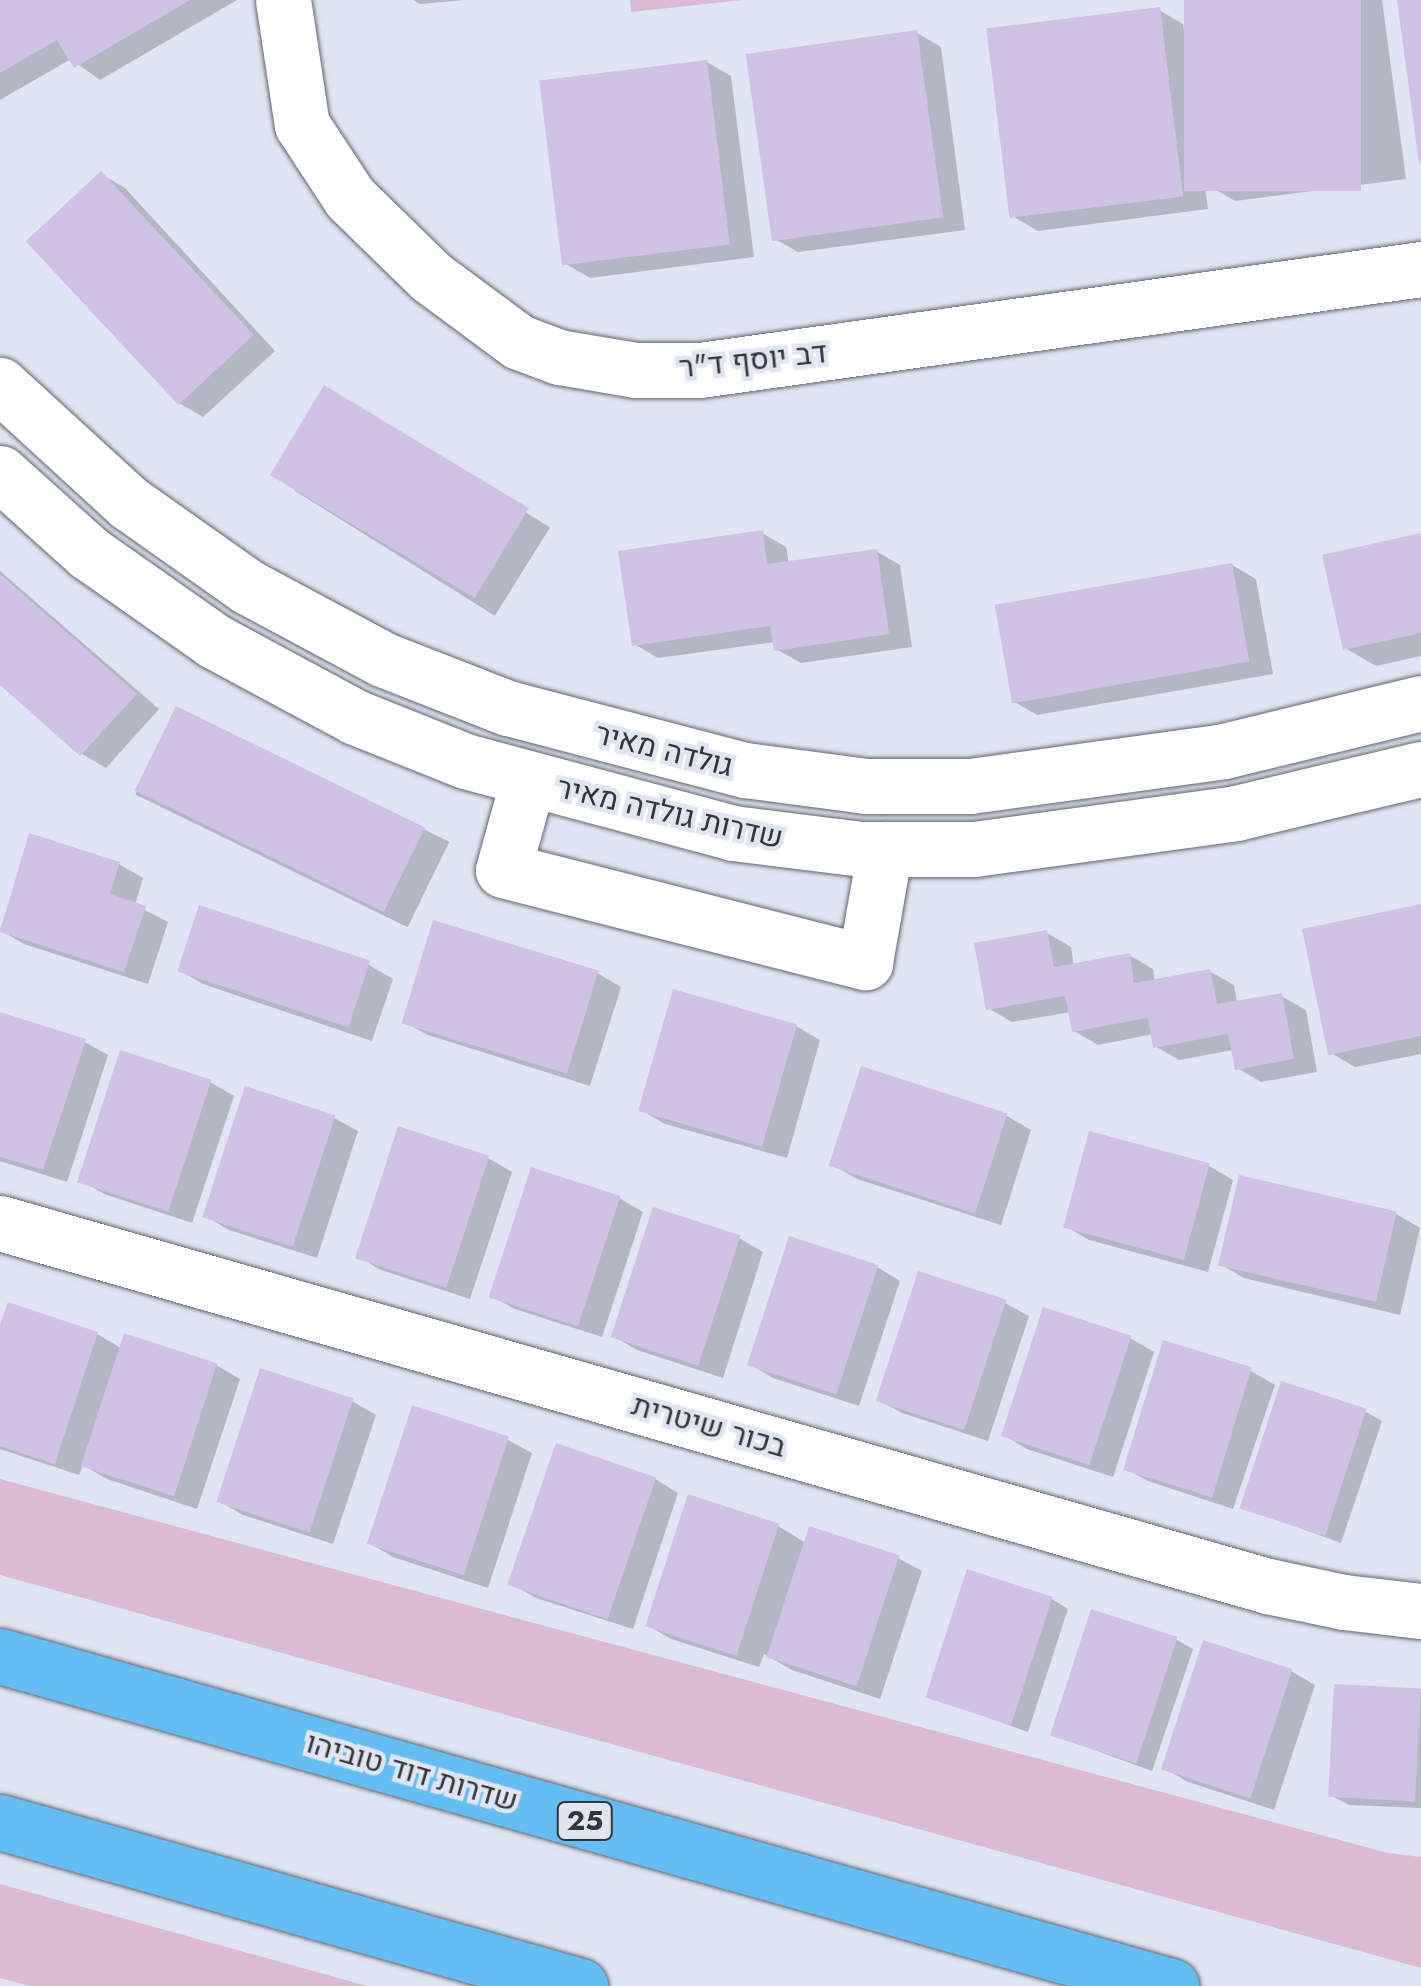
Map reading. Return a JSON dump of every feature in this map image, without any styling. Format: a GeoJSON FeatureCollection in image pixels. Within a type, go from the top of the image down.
{"type":"FeatureCollection","features":[{"type":"Feature","properties":{"kind":"highway","name":"שדרות דוד טוביהו"},"geometry":{"type":"LineString","coordinates":[[0,1656],[1171,1986]]}},
{"type":"Feature","properties":{"kind":"highway"},"geometry":{"type":"LineString","coordinates":[[0,1822],[580,1986]]}},
{"type":"Feature","properties":{"kind":"street","name":"דב יוסף ד\"ר"},"geometry":{"type":"LineString","coordinates":[[283,0],[302,125],[350,198],[430,277],[519,342],[559,358],[635,370],[700,370],[1421,269]]}},
{"type":"Feature","properties":{"kind":"street","name":"גולדה מאיר"},"geometry":{"type":"LineString","coordinates":[[0,385],[129,503],[248,587],[382,660],[508,708],[745,770],[866,786],[970,786],[1224,751],[1421,703]]}},
{"type":"Feature","properties":{"kind":"street","name":"שדרות גולדה מאיר"},"geometry":{"type":"LineString","coordinates":[[0,473],[89,553],[214,641],[355,717],[528,780],[733,833],[885,849],[974,849],[1236,813],[1421,769]]}},
{"type":"Feature","properties":{"kind":"street"},"geometry":{"type":"LineString","coordinates":[[528,780],[502,870],[865,962],[885,849]]}},
{"type":"Feature","properties":{"kind":"street","name":"בכור שיטרית"},"geometry":{"type":"LineString","coordinates":[[0,1222],[1268,1586],[1344,1602],[1421,1611]]}},
{"type":"Feature","properties":{"kind":"shaded area"},"geometry":{"type":"Polygon","coordinates":[[[630,0],[743,0],[631,12],[630,0]]]}},
{"type":"Feature","properties":{"kind":"shaded area"},"geometry":{"type":"Polygon","coordinates":[[[0,1479],[1388,1853],[1421,1857],[1421,1968],[0,1575],[0,1479]]]}},
{"type":"Feature","properties":{"kind":"shaded area"},"geometry":{"type":"Polygon","coordinates":[[[0,1884],[367,1986],[30,1986],[0,1978],[0,1884]]]}},
{"type":"Feature","properties":{"kind":"building"},"geometry":{"type":"Polygon","coordinates":[[[0,0],[190,0],[74,68],[57,40],[0,73],[0,0]]]}},
{"type":"Feature","properties":{"kind":"building"},"geometry":{"type":"Polygon","coordinates":[[[1184,0],[1361,0],[1361,191],[1184,191],[1184,0]]]}},
{"type":"Feature","properties":{"kind":"building"},"geometry":{"type":"Polygon","coordinates":[[[1397,0],[1421,0],[1421,163],[1419,163],[1397,0]]]}},
{"type":"Feature","properties":{"kind":"building"},"geometry":{"type":"Polygon","coordinates":[[[1160,7],[1183,197],[1010,218],[986,28],[1160,7]]]}},
{"type":"Feature","properties":{"kind":"building"},"geometry":{"type":"Polygon","coordinates":[[[917,30],[943,217],[772,241],[746,54],[917,30]]]}},
{"type":"Feature","properties":{"kind":"building"},"geometry":{"type":"Polygon","coordinates":[[[707,60],[730,245],[562,265],[539,81],[707,60]]]}},
{"type":"Feature","properties":{"kind":"building"},"geometry":{"type":"Polygon","coordinates":[[[101,171],[254,335],[178,405],[26,241],[101,171]]]}},
{"type":"Feature","properties":{"kind":"building"},"geometry":{"type":"Polygon","coordinates":[[[324,385],[529,508],[475,598],[270,475],[324,385]]]}},
{"type":"Feature","properties":{"kind":"building"},"geometry":{"type":"Polygon","coordinates":[[[763,530],[767,564],[877,549],[889,634],[774,651],[770,626],[632,646],[618,551],[763,530]]]}},
{"type":"Feature","properties":{"kind":"building"},"geometry":{"type":"Polygon","coordinates":[[[1421,533],[1421,633],[1343,650],[1322,555],[1421,533]]]}},
{"type":"Feature","properties":{"kind":"building"},"geometry":{"type":"Polygon","coordinates":[[[1232,563],[1249,661],[1012,703],[995,605],[1232,563]]]}},
{"type":"Feature","properties":{"kind":"building"},"geometry":{"type":"Polygon","coordinates":[[[0,574],[137,694],[80,756],[0,685],[0,574]]]}},
{"type":"Feature","properties":{"kind":"building"},"geometry":{"type":"Polygon","coordinates":[[[176,706],[425,827],[384,912],[135,790],[176,706]]]}},
{"type":"Feature","properties":{"kind":"building"},"geometry":{"type":"Polygon","coordinates":[[[29,833],[120,862],[110,894],[146,906],[124,972],[0,932],[29,833]]]}},
{"type":"Feature","properties":{"kind":"building"},"geometry":{"type":"Polygon","coordinates":[[[1421,904],[1421,1036],[1328,1055],[1302,929],[1421,904]]]}},
{"type":"Feature","properties":{"kind":"building"},"geometry":{"type":"Polygon","coordinates":[[[199,905],[370,961],[349,1027],[177,972],[199,905]]]}},
{"type":"Feature","properties":{"kind":"building"},"geometry":{"type":"Polygon","coordinates":[[[433,920],[598,971],[567,1074],[401,1023],[433,920]]]}},
{"type":"Feature","properties":{"kind":"building"},"geometry":{"type":"Polygon","coordinates":[[[1047,930],[1054,967],[1130,953],[1134,983],[1210,969],[1217,1004],[1282,993],[1294,1059],[1235,1070],[1228,1034],[1153,1048],[1148,1018],[1072,1032],[1065,996],[986,1010],[974,943],[1047,930]]]}},
{"type":"Feature","properties":{"kind":"building"},"geometry":{"type":"Polygon","coordinates":[[[673,989],[797,1025],[762,1147],[638,1111],[673,989]]]}},
{"type":"Feature","properties":{"kind":"building"},"geometry":{"type":"Polygon","coordinates":[[[0,1012],[86,1039],[43,1170],[0,1157],[0,1012]]]}},
{"type":"Feature","properties":{"kind":"building"},"geometry":{"type":"Polygon","coordinates":[[[120,1050],[211,1080],[168,1212],[77,1182],[120,1050]]]}},
{"type":"Feature","properties":{"kind":"building"},"geometry":{"type":"Polygon","coordinates":[[[861,1066],[1007,1114],[975,1213],[829,1166],[861,1066]]]}},
{"type":"Feature","properties":{"kind":"building"},"geometry":{"type":"Polygon","coordinates":[[[245,1086],[335,1115],[293,1247],[202,1217],[245,1086]]]}},
{"type":"Feature","properties":{"kind":"building"},"geometry":{"type":"Polygon","coordinates":[[[398,1126],[489,1156],[446,1288],[355,1258],[398,1126]]]}},
{"type":"Feature","properties":{"kind":"building"},"geometry":{"type":"Polygon","coordinates":[[[1089,1131],[1210,1163],[1184,1260],[1063,1228],[1089,1131]]]}},
{"type":"Feature","properties":{"kind":"building"},"geometry":{"type":"Polygon","coordinates":[[[531,1167],[620,1196],[578,1326],[489,1297],[531,1167]]]}},
{"type":"Feature","properties":{"kind":"building"},"geometry":{"type":"Polygon","coordinates":[[[1239,1175],[1397,1211],[1376,1302],[1218,1266],[1239,1175]]]}},
{"type":"Feature","properties":{"kind":"building"},"geometry":{"type":"Polygon","coordinates":[[[653,1207],[740,1235],[698,1366],[611,1337],[653,1207]]]}},
{"type":"Feature","properties":{"kind":"building"},"geometry":{"type":"Polygon","coordinates":[[[789,1236],[878,1265],[836,1394],[747,1365],[789,1236]]]}},
{"type":"Feature","properties":{"kind":"building"},"geometry":{"type":"Polygon","coordinates":[[[918,1271],[1006,1300],[964,1430],[876,1401],[918,1271]]]}},
{"type":"Feature","properties":{"kind":"building"},"geometry":{"type":"Polygon","coordinates":[[[8,1302],[98,1332],[55,1464],[0,1446],[0,1325],[8,1302]]]}},
{"type":"Feature","properties":{"kind":"building"},"geometry":{"type":"Polygon","coordinates":[[[1043,1307],[1131,1336],[1089,1465],[1001,1436],[1043,1307]]]}},
{"type":"Feature","properties":{"kind":"building"},"geometry":{"type":"Polygon","coordinates":[[[124,1333],[217,1363],[174,1496],[81,1466],[124,1333]]]}},
{"type":"Feature","properties":{"kind":"building"},"geometry":{"type":"Polygon","coordinates":[[[1163,1340],[1252,1367],[1212,1497],[1123,1470],[1163,1340]]]}},
{"type":"Feature","properties":{"kind":"building"},"geometry":{"type":"Polygon","coordinates":[[[260,1368],[353,1398],[310,1532],[216,1502],[260,1368]]]}},
{"type":"Feature","properties":{"kind":"building"},"geometry":{"type":"Polygon","coordinates":[[[1281,1381],[1367,1409],[1325,1536],[1240,1508],[1281,1381]]]}},
{"type":"Feature","properties":{"kind":"building"},"geometry":{"type":"Polygon","coordinates":[[[412,1405],[509,1437],[464,1575],[367,1544],[412,1405]]]}},
{"type":"Feature","properties":{"kind":"building"},"geometry":{"type":"Polygon","coordinates":[[[556,1443],[656,1478],[607,1619],[507,1585],[556,1443]]]}},
{"type":"Feature","properties":{"kind":"building"},"geometry":{"type":"Polygon","coordinates":[[[688,1494],[779,1524],[736,1656],[645,1626],[688,1494]]]}},
{"type":"Feature","properties":{"kind":"building"},"geometry":{"type":"Polygon","coordinates":[[[809,1526],[899,1555],[857,1687],[766,1657],[809,1526]]]}},
{"type":"Feature","properties":{"kind":"building"},"geometry":{"type":"Polygon","coordinates":[[[967,1569],[1053,1597],[1011,1725],[925,1697],[967,1569]]]}},
{"type":"Feature","properties":{"kind":"building"},"geometry":{"type":"Polygon","coordinates":[[[1091,1609],[1178,1637],[1136,1764],[1050,1735],[1091,1609]]]}},
{"type":"Feature","properties":{"kind":"building"},"geometry":{"type":"Polygon","coordinates":[[[1203,1640],[1292,1669],[1250,1798],[1161,1769],[1203,1640]]]}},
{"type":"Feature","properties":{"kind":"building"},"geometry":{"type":"Polygon","coordinates":[[[1334,1684],[1421,1689],[1415,1801],[1328,1797],[1334,1684]]]}}]}
